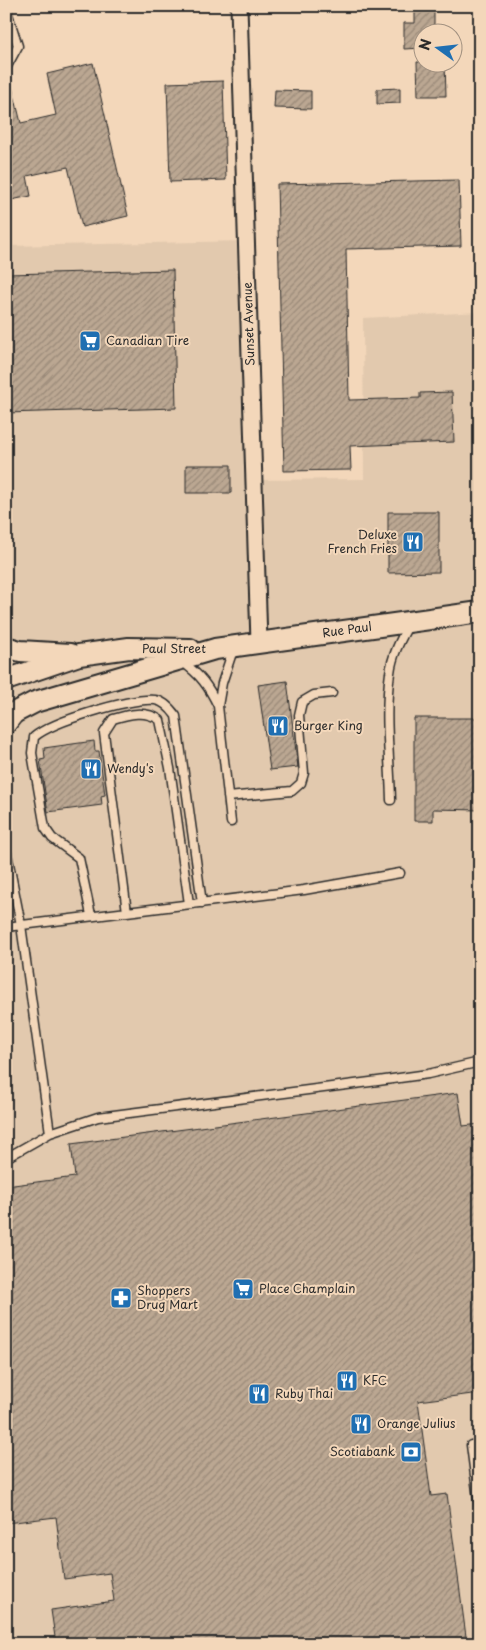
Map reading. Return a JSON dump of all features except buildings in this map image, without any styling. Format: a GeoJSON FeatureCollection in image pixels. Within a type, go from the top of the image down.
{"type":"FeatureCollection","features":[{"type":"Feature","properties":{"kind":"main road","name":"Rue Paul"},"geometry":{"type":"LineString","coordinates":[[225,647],[480,612]]}},
{"type":"Feature","properties":{"kind":"main road"},"geometry":{"type":"LineString","coordinates":[[6,647],[20,651],[79,655]]}},
{"type":"Feature","properties":{"kind":"main road","name":"Paul Street"},"geometry":{"type":"LineString","coordinates":[[6,680],[79,655],[130,648],[225,647]]}},
{"type":"Feature","properties":{"kind":"main road","name":"Paul Street"},"geometry":{"type":"LineString","coordinates":[[6,717],[34,702],[225,647]]}},
{"type":"Feature","properties":{"kind":"street","name":"Sunset Avenue"},"geometry":{"type":"LineString","coordinates":[[239,6],[259,642]]}},
{"type":"Feature","properties":{"kind":"lane"},"geometry":{"type":"LineString","coordinates":[[6,8],[18,46],[6,68]]}},
{"type":"Feature","properties":{"kind":"lane"},"geometry":{"type":"LineString","coordinates":[[391,800],[388,718],[390,673],[396,650],[410,621]]}},
{"type":"Feature","properties":{"kind":"lane"},"geometry":{"type":"LineString","coordinates":[[225,647],[218,706],[232,822]]}},
{"type":"Feature","properties":{"kind":"lane"},"geometry":{"type":"LineString","coordinates":[[178,659],[194,670],[208,685],[218,706]]}},
{"type":"Feature","properties":{"kind":"lane"},"geometry":{"type":"LineString","coordinates":[[228,797],[292,791],[301,783],[304,773],[299,715],[302,702],[314,695],[332,693]]}},
{"type":"Feature","properties":{"kind":"lane"},"geometry":{"type":"LineString","coordinates":[[91,915],[79,858],[52,838],[45,828],[32,753],[34,737],[41,730],[78,716],[114,706],[156,700],[170,707],[176,716],[202,903]]}},
{"type":"Feature","properties":{"kind":"lane"},"geometry":{"type":"LineString","coordinates":[[6,734],[13,722],[34,702]]}},
{"type":"Feature","properties":{"kind":"lane"},"geometry":{"type":"LineString","coordinates":[[127,912],[104,733],[113,719],[128,714],[151,714],[160,720],[170,768],[189,904]]}},
{"type":"Feature","properties":{"kind":"lane"},"geometry":{"type":"LineString","coordinates":[[6,848],[22,925],[50,1133]]}},
{"type":"Feature","properties":{"kind":"lane"},"geometry":{"type":"LineString","coordinates":[[6,928],[91,915],[323,887],[400,873]]}},
{"type":"Feature","properties":{"kind":"lane"},"geometry":{"type":"LineString","coordinates":[[6,1158],[50,1133],[98,1118],[428,1074],[480,1062]]}},
{"type":"Feature","properties":{"kind":"lane"},"geometry":{"type":"LineString","coordinates":[[480,1444],[470,1445],[480,1514]]}},
{"type":"Feature","properties":{"kind":"shaded area"},"geometry":{"type":"Polygon","coordinates":[[[247,241],[255,480],[364,479],[363,318],[480,312],[480,1644],[6,1644],[6,246],[247,241]]]}},
{"type":"Feature","properties":{"kind":"place","name":"Canadian Tire"},"geometry":{"type":"Point","coordinates":[90,341]}},
{"type":"Feature","properties":{"kind":"place","name":"Deluxe French Fries"},"geometry":{"type":"Point","coordinates":[413,542]}},
{"type":"Feature","properties":{"kind":"place","name":"Burger King"},"geometry":{"type":"Point","coordinates":[278,726]}},
{"type":"Feature","properties":{"kind":"place","name":"Wendy's"},"geometry":{"type":"Point","coordinates":[91,769]}},
{"type":"Feature","properties":{"kind":"place","name":"Place Champlain"},"geometry":{"type":"Point","coordinates":[243,1289]}},
{"type":"Feature","properties":{"kind":"place","name":"Shoppers Drug Mart"},"geometry":{"type":"Point","coordinates":[121,1298]}},
{"type":"Feature","properties":{"kind":"place","name":"KFC"},"geometry":{"type":"Point","coordinates":[347,1381]}},
{"type":"Feature","properties":{"kind":"place","name":"Ruby Thai"},"geometry":{"type":"Point","coordinates":[259,1394]}},
{"type":"Feature","properties":{"kind":"place","name":"Orange Julius"},"geometry":{"type":"Point","coordinates":[361,1424]}},
{"type":"Feature","properties":{"kind":"place","name":"Scotiabank"},"geometry":{"type":"Point","coordinates":[411,1452]}}]}
